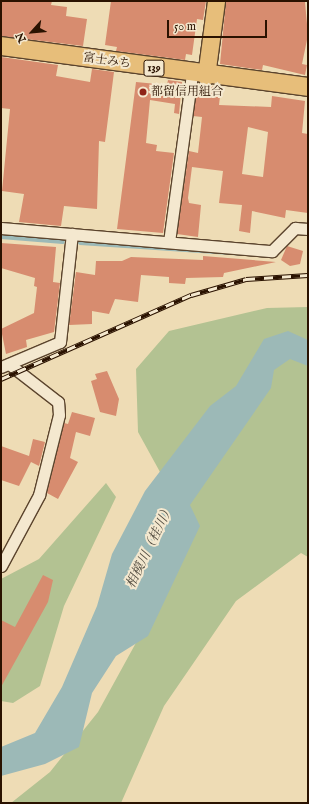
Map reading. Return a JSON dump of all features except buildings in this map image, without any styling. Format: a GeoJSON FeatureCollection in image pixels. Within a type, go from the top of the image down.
{"type":"FeatureCollection","features":[{"type":"Feature","properties":{"kind":"highway","name":"富士みち"},"geometry":{"type":"LineString","coordinates":[[1,46],[199,75],[308,88]]}},
{"type":"Feature","properties":{"kind":"main road"},"geometry":{"type":"LineString","coordinates":[[199,75],[216,1]]}},
{"type":"Feature","properties":{"kind":"street"},"geometry":{"type":"LineString","coordinates":[[169,242],[199,75]]}},
{"type":"Feature","properties":{"kind":"street"},"geometry":{"type":"LineString","coordinates":[[1,228],[272,251],[295,228],[308,229]]}},
{"type":"Feature","properties":{"kind":"street"},"geometry":{"type":"LineString","coordinates":[[5,365],[60,342],[72,234]]}},
{"type":"Feature","properties":{"kind":"street"},"geometry":{"type":"LineString","coordinates":[[1,566],[39,495],[59,415],[58,402],[5,365]]}},
{"type":"Feature","properties":{"kind":"green space"},"geometry":{"type":"Polygon","coordinates":[[[308,307],[308,557],[301,553],[236,601],[164,706],[121,803],[11,803],[50,772],[98,712],[160,599],[182,512],[138,432],[136,369],[169,331],[267,308],[308,307]]]}},
{"type":"Feature","properties":{"kind":"green space"},"geometry":{"type":"Polygon","coordinates":[[[106,483],[116,497],[64,606],[40,686],[13,703],[1,701],[1,579],[39,559],[106,483]]]}},
{"type":"Feature","properties":{"kind":"water","name":"相模川（桂川）"},"geometry":{"type":"Polygon","coordinates":[[[288,331],[308,340],[308,366],[290,359],[274,370],[271,388],[190,505],[200,526],[148,636],[116,656],[92,693],[79,747],[45,764],[1,776],[1,747],[35,733],[62,687],[97,606],[112,554],[145,491],[210,406],[236,386],[264,339],[288,331]]]}},
{"type":"Feature","properties":{"kind":"waterway"},"geometry":{"type":"LineString","coordinates":[[1,237],[63,242]]}},
{"type":"Feature","properties":{"kind":"waterway"},"geometry":{"type":"LineString","coordinates":[[80,243],[246,254]]}},
{"type":"Feature","properties":{"kind":"railway"},"geometry":{"type":"LineString","coordinates":[[1,379],[191,295],[246,279],[308,275]]}},
{"type":"Feature","properties":{"kind":"place","name":"都留信用組合"},"geometry":{"type":"Point","coordinates":[143,92]}}]}
